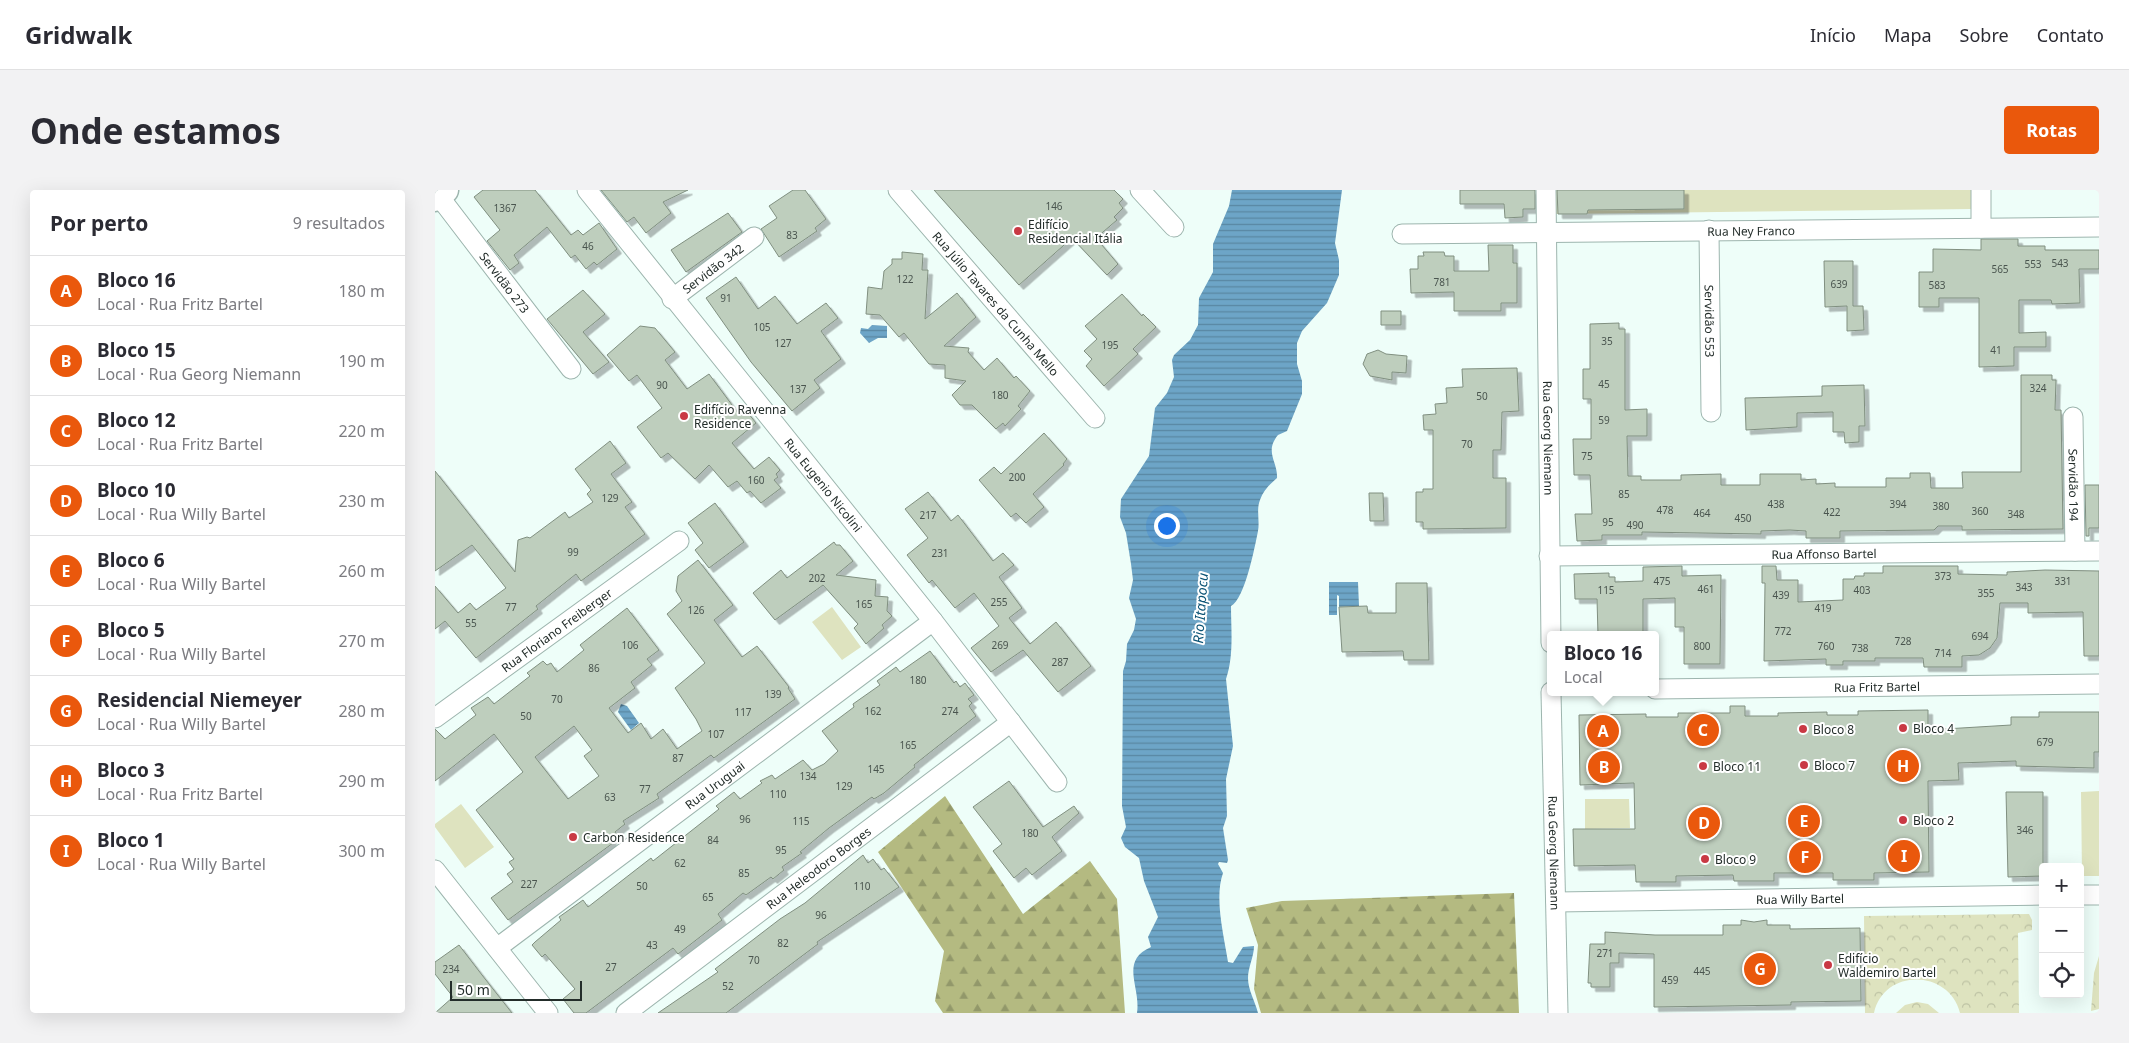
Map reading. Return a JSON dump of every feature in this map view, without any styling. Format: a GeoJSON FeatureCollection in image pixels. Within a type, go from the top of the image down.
{"type":"FeatureCollection","features":[{"type":"Feature","properties":{"kind":"street","name":"Rua Eugenio Nicolini"},"geometry":{"type":"LineString","coordinates":[[587,190],[672,299],[933,621],[1057,782]]}},
{"type":"Feature","properties":{"kind":"street","name":"Rua Júlio Tavares da Cunha Mello"},"geometry":{"type":"LineString","coordinates":[[899,190],[1095,418]]}},
{"type":"Feature","properties":{"kind":"street"},"geometry":{"type":"LineString","coordinates":[[1139,190],[1174,227]]}},
{"type":"Feature","properties":{"kind":"street","name":"Rua Georg Niemann"},"geometry":{"type":"LineString","coordinates":[[1546,190],[1551,631]]}},
{"type":"Feature","properties":{"kind":"street"},"geometry":{"type":"LineString","coordinates":[[1981,190],[1981,228]]}},
{"type":"Feature","properties":{"kind":"street","name":"Servidão 273"},"geometry":{"type":"LineString","coordinates":[[440,194],[571,369]]}},
{"type":"Feature","properties":{"kind":"street","name":"Rua Ney Franco"},"geometry":{"type":"LineString","coordinates":[[1402,234],[2099,227]]}},
{"type":"Feature","properties":{"kind":"street","name":"Servidão 553"},"geometry":{"type":"LineString","coordinates":[[1709,230],[1711,412]]}},
{"type":"Feature","properties":{"kind":"street","name":"Servidão 342"},"geometry":{"type":"LineString","coordinates":[[672,299],[754,237]]}},
{"type":"Feature","properties":{"kind":"street","name":"Servidão 194"},"geometry":{"type":"LineString","coordinates":[[2073,417],[2075,551]]}},
{"type":"Feature","properties":{"kind":"street","name":"Rua Floriano Freiberger"},"geometry":{"type":"LineString","coordinates":[[435,718],[679,541]]}},
{"type":"Feature","properties":{"kind":"street","name":"Rua Affonso Bartel"},"geometry":{"type":"LineString","coordinates":[[1549,556],[2099,551]]}},
{"type":"Feature","properties":{"kind":"street","name":"Rua Uruguai"},"geometry":{"type":"LineString","coordinates":[[497,948],[933,621]]}},
{"type":"Feature","properties":{"kind":"street","name":"Rua Fritz Bartel"},"geometry":{"type":"LineString","coordinates":[[1659,689],[2099,684]]}},
{"type":"Feature","properties":{"kind":"street","name":"Rua Georg Niemann"},"geometry":{"type":"LineString","coordinates":[[1551,696],[1558,1013]]}},
{"type":"Feature","properties":{"kind":"street","name":"Rua Heleodoro Borges"},"geometry":{"type":"LineString","coordinates":[[627,1013],[1011,722]]}},
{"type":"Feature","properties":{"kind":"street"},"geometry":{"type":"LineString","coordinates":[[435,870],[548,1013]]}},
{"type":"Feature","properties":{"kind":"street"},"geometry":{"type":"LineString","coordinates":[[2084,895],[2099,894]]}},
{"type":"Feature","properties":{"kind":"street","name":"Rua Willy Bartel"},"geometry":{"type":"LineString","coordinates":[[1555,902],[2039,895]]}},
{"type":"Feature","properties":{"kind":"green space"},"geometry":{"type":"Polygon","coordinates":[[[1554,190],[1976,190],[1976,203],[1971,209],[1555,214],[1554,190]]]}},
{"type":"Feature","properties":{"kind":"green space"},"geometry":{"type":"Polygon","coordinates":[[[832,607],[861,647],[842,660],[812,622],[832,607]]]}},
{"type":"Feature","properties":{"kind":"green space"},"geometry":{"type":"Polygon","coordinates":[[[2099,791],[2099,876],[2084,876],[2084,863],[2082,863],[2081,792],[2099,791]]]}},
{"type":"Feature","properties":{"kind":"green space"},"geometry":{"type":"Polygon","coordinates":[[[945,796],[1023,914],[1090,861],[1117,899],[1125,1013],[943,1013],[935,1001],[944,951],[878,852],[945,796]]]}},
{"type":"Feature","properties":{"kind":"green space"},"geometry":{"type":"Polygon","coordinates":[[[1585,799],[1629,799],[1630,828],[1585,829],[1585,799]]]}},
{"type":"Feature","properties":{"kind":"green space"},"geometry":{"type":"Polygon","coordinates":[[[461,804],[494,847],[465,868],[435,827],[435,824],[461,804]]]}},
{"type":"Feature","properties":{"kind":"green space"},"geometry":{"type":"Polygon","coordinates":[[[1514,893],[1519,1013],[1261,1013],[1254,989],[1258,945],[1246,908],[1282,901],[1514,893]]]}},
{"type":"Feature","properties":{"kind":"green space"},"geometry":{"type":"Polygon","coordinates":[[[2029,914],[2032,920],[2032,930],[2018,933],[2019,1013],[1960,1013],[1954,999],[1943,988],[1931,982],[1917,980],[1903,982],[1890,988],[1880,998],[1874,1013],[1865,1013],[1864,916],[2029,914]]]}},
{"type":"Feature","properties":{"kind":"green space"},"geometry":{"type":"Polygon","coordinates":[[[2099,956],[2099,1009],[2091,1011],[2094,973],[2099,956]]]}},
{"type":"Feature","properties":{"kind":"green space"},"geometry":{"type":"Polygon","coordinates":[[[1917,1002],[1928,1004],[1939,1013],[1896,1013],[1905,1005],[1917,1002]]]}},
{"type":"Feature","properties":{"kind":"water","name":"Rio Itapocu"},"geometry":{"type":"Polygon","coordinates":[[[1232,190],[1342,190],[1335,243],[1339,260],[1339,275],[1327,303],[1302,331],[1297,343],[1297,364],[1302,381],[1302,394],[1287,431],[1278,435],[1274,441],[1272,452],[1277,478],[1267,488],[1260,500],[1258,531],[1249,572],[1241,593],[1231,606],[1231,652],[1226,679],[1233,746],[1226,779],[1227,816],[1223,828],[1228,860],[1227,863],[1219,862],[1218,864],[1223,873],[1219,894],[1222,929],[1228,962],[1233,963],[1243,947],[1254,946],[1248,982],[1258,1013],[1137,1013],[1134,967],[1141,953],[1151,947],[1148,937],[1158,917],[1144,881],[1139,858],[1125,847],[1121,838],[1126,827],[1122,806],[1123,671],[1126,661],[1127,644],[1134,630],[1136,619],[1129,598],[1133,580],[1126,533],[1120,517],[1121,499],[1149,456],[1155,408],[1167,393],[1174,377],[1172,360],[1174,355],[1190,340],[1198,325],[1199,298],[1213,272],[1213,244],[1229,206],[1232,190]]]}},
{"type":"Feature","properties":{"kind":"water"},"geometry":{"type":"Polygon","coordinates":[[[872,325],[887,326],[887,338],[878,338],[869,343],[860,333],[861,328],[868,329],[872,325]]]}},
{"type":"Feature","properties":{"kind":"water"},"geometry":{"type":"Polygon","coordinates":[[[1329,582],[1358,582],[1359,606],[1339,607],[1339,596],[1337,595],[1337,615],[1329,615],[1329,582]]]}},
{"type":"Feature","properties":{"kind":"water"},"geometry":{"type":"Polygon","coordinates":[[[621,704],[627,706],[639,723],[631,730],[618,712],[621,704]]]}},
{"type":"Feature","properties":{"kind":"building"},"geometry":{"type":"Polygon","coordinates":[[[483,190],[535,190],[571,235],[578,230],[583,235],[599,223],[617,249],[597,265],[594,262],[586,269],[575,255],[571,258],[547,227],[514,255],[519,263],[510,270],[487,241],[500,230],[474,197],[483,190]]]}},
{"type":"Feature","properties":{"kind":"building"},"geometry":{"type":"Polygon","coordinates":[[[601,190],[688,190],[663,202],[671,213],[646,233],[634,217],[627,222],[601,190]]]}},
{"type":"Feature","properties":{"kind":"building"},"geometry":{"type":"Polygon","coordinates":[[[793,190],[805,190],[826,219],[815,228],[817,231],[779,257],[761,229],[777,218],[769,206],[793,190]]]}},
{"type":"Feature","properties":{"kind":"building","name":"Edifício Residencial Itália"},"geometry":{"type":"Polygon","coordinates":[[[934,190],[1114,190],[1123,199],[1119,203],[1123,208],[1114,217],[1117,220],[1096,238],[1118,264],[1107,275],[1072,238],[1019,285],[934,190]]]}},
{"type":"Feature","properties":{"kind":"building"},"geometry":{"type":"Polygon","coordinates":[[[1460,190],[1535,190],[1535,209],[1523,209],[1523,217],[1505,218],[1504,204],[1460,204],[1460,190]]]}},
{"type":"Feature","properties":{"kind":"building"},"geometry":{"type":"Polygon","coordinates":[[[1557,190],[1684,190],[1684,209],[1588,210],[1587,214],[1558,214],[1557,190]]]}},
{"type":"Feature","properties":{"kind":"building"},"geometry":{"type":"Polygon","coordinates":[[[728,213],[742,232],[686,272],[671,250],[728,213]]]}},
{"type":"Feature","properties":{"kind":"building"},"geometry":{"type":"Polygon","coordinates":[[[1981,239],[2018,239],[2018,246],[2045,246],[2045,250],[2099,250],[2099,269],[2079,269],[2080,303],[2052,304],[2051,300],[2019,300],[2019,333],[2046,332],[2046,347],[2014,347],[2014,366],[1979,367],[1979,298],[1939,298],[1939,307],[1919,307],[1919,272],[1933,272],[1933,249],[1981,250],[1981,239]]]}},
{"type":"Feature","properties":{"kind":"building"},"geometry":{"type":"Polygon","coordinates":[[[1488,245],[1513,245],[1513,263],[1517,263],[1517,303],[1501,303],[1501,311],[1454,311],[1454,292],[1411,293],[1410,269],[1418,269],[1418,256],[1424,256],[1423,252],[1444,252],[1445,256],[1454,256],[1454,271],[1489,271],[1488,245]]]}},
{"type":"Feature","properties":{"kind":"building"},"geometry":{"type":"Polygon","coordinates":[[[902,252],[923,254],[922,270],[928,270],[925,319],[957,293],[976,317],[944,346],[969,348],[968,352],[984,370],[997,358],[1014,378],[1016,376],[1030,391],[1018,406],[1021,409],[1005,426],[1003,423],[996,429],[972,405],[960,405],[952,395],[966,381],[945,378],[945,365],[929,364],[904,333],[899,337],[880,315],[866,314],[868,287],[882,289],[884,271],[892,264],[892,259],[902,259],[902,252]]]}},
{"type":"Feature","properties":{"kind":"building"},"geometry":{"type":"Polygon","coordinates":[[[1824,261],[1853,261],[1853,306],[1863,306],[1864,330],[1847,331],[1847,306],[1825,307],[1824,261]]]}},
{"type":"Feature","properties":{"kind":"building"},"geometry":{"type":"Polygon","coordinates":[[[736,277],[758,309],[775,296],[797,324],[826,303],[838,318],[821,331],[841,359],[814,380],[820,388],[792,411],[751,362],[706,298],[736,277]]]}},
{"type":"Feature","properties":{"kind":"building"},"geometry":{"type":"Polygon","coordinates":[[[583,290],[605,314],[583,332],[609,362],[593,374],[547,319],[583,290]]]}},
{"type":"Feature","properties":{"kind":"building"},"geometry":{"type":"Polygon","coordinates":[[[1122,294],[1142,316],[1143,314],[1156,327],[1133,349],[1138,354],[1104,386],[1086,366],[1092,359],[1084,351],[1097,339],[1085,326],[1122,294]]]}},
{"type":"Feature","properties":{"kind":"building"},"geometry":{"type":"Polygon","coordinates":[[[1381,311],[1401,311],[1401,325],[1381,325],[1381,311]]]}},
{"type":"Feature","properties":{"kind":"building"},"geometry":{"type":"Polygon","coordinates":[[[1619,323],[1619,329],[1625,329],[1625,410],[1647,409],[1647,436],[1627,436],[1628,476],[1641,476],[1641,480],[1681,480],[1681,475],[1721,474],[1721,485],[1760,485],[1760,474],[1801,474],[1801,480],[1816,479],[1816,484],[1835,483],[1835,487],[1886,487],[1886,478],[1910,478],[1910,473],[1930,473],[1931,488],[1963,488],[1962,472],[2021,472],[2021,375],[2052,375],[2052,380],[2056,380],[2055,410],[2061,410],[2063,529],[1962,530],[1962,526],[1938,526],[1934,530],[1840,531],[1840,538],[1806,538],[1806,531],[1790,530],[1761,531],[1761,534],[1642,532],[1642,535],[1602,535],[1602,540],[1577,541],[1575,514],[1592,514],[1590,475],[1574,475],[1573,439],[1591,439],[1591,399],[1583,399],[1583,369],[1590,369],[1590,324],[1619,323]]]}},
{"type":"Feature","properties":{"kind":"building"},"geometry":{"type":"Polygon","coordinates":[[[640,326],[655,328],[675,352],[665,360],[687,389],[709,374],[738,413],[744,408],[756,423],[732,443],[754,469],[769,457],[780,470],[776,474],[778,477],[774,480],[781,488],[761,503],[750,491],[747,493],[737,481],[728,487],[709,465],[695,479],[668,453],[661,458],[637,427],[662,408],[637,375],[629,381],[607,355],[640,326]]]}},
{"type":"Feature","properties":{"kind":"building"},"geometry":{"type":"Polygon","coordinates":[[[1378,350],[1386,354],[1407,356],[1406,373],[1392,372],[1392,380],[1370,376],[1363,364],[1367,354],[1378,350]]]}},
{"type":"Feature","properties":{"kind":"building"},"geometry":{"type":"Polygon","coordinates":[[[1517,368],[1519,411],[1502,412],[1501,450],[1493,450],[1493,478],[1506,478],[1506,528],[1423,529],[1423,522],[1416,522],[1416,492],[1423,492],[1423,489],[1433,489],[1433,430],[1424,430],[1423,415],[1436,414],[1435,404],[1447,403],[1446,388],[1463,387],[1462,369],[1517,368]]]}},
{"type":"Feature","properties":{"kind":"building"},"geometry":{"type":"Polygon","coordinates":[[[1864,385],[1865,426],[1859,426],[1859,442],[1845,443],[1844,432],[1833,432],[1833,412],[1797,413],[1797,427],[1746,430],[1745,398],[1822,396],[1822,386],[1864,385]]]}},
{"type":"Feature","properties":{"kind":"building"},"geometry":{"type":"Polygon","coordinates":[[[1044,433],[1067,459],[1064,465],[1033,494],[1044,507],[1026,523],[1016,513],[1011,517],[979,480],[994,467],[1001,474],[1044,433]]]}},
{"type":"Feature","properties":{"kind":"building"},"geometry":{"type":"Polygon","coordinates":[[[610,441],[626,463],[611,474],[632,502],[625,507],[645,534],[581,581],[576,574],[536,606],[538,609],[476,658],[445,621],[435,629],[435,586],[458,613],[470,603],[476,610],[506,588],[472,545],[435,571],[435,471],[515,572],[518,540],[530,538],[565,512],[569,518],[593,502],[587,494],[591,490],[575,469],[610,441]]]}},
{"type":"Feature","properties":{"kind":"building"},"geometry":{"type":"Polygon","coordinates":[[[2085,485],[2099,485],[2099,528],[2089,528],[2089,536],[2086,536],[2085,485]]]}},
{"type":"Feature","properties":{"kind":"building"},"geometry":{"type":"Polygon","coordinates":[[[928,492],[951,521],[958,515],[993,561],[1003,553],[1014,565],[999,577],[1022,608],[1009,618],[1030,644],[1056,622],[1091,666],[1058,692],[1023,650],[991,672],[971,648],[999,626],[974,593],[955,608],[932,580],[929,583],[907,555],[928,538],[905,509],[928,492]]]}},
{"type":"Feature","properties":{"kind":"building"},"geometry":{"type":"Polygon","coordinates":[[[1369,493],[1383,493],[1384,521],[1370,521],[1369,493]]]}},
{"type":"Feature","properties":{"kind":"building"},"geometry":{"type":"Polygon","coordinates":[[[715,503],[744,542],[709,568],[695,550],[703,543],[688,523],[715,503]]]}},
{"type":"Feature","properties":{"kind":"building"},"geometry":{"type":"Polygon","coordinates":[[[834,542],[836,545],[840,545],[853,561],[836,575],[876,580],[875,596],[888,597],[887,611],[892,616],[882,625],[884,628],[866,644],[854,628],[858,624],[823,585],[775,620],[753,593],[781,570],[787,578],[834,542]]]}},
{"type":"Feature","properties":{"kind":"building"},"geometry":{"type":"Polygon","coordinates":[[[698,560],[733,605],[714,620],[742,657],[757,646],[789,687],[795,699],[714,758],[711,755],[657,794],[659,798],[623,821],[625,824],[615,832],[617,835],[611,840],[613,843],[508,920],[491,898],[513,882],[507,874],[514,869],[509,862],[514,859],[476,810],[523,772],[494,734],[435,781],[435,729],[445,739],[476,715],[471,708],[488,697],[494,704],[530,676],[527,673],[543,661],[547,665],[551,663],[557,672],[584,650],[580,645],[627,608],[659,650],[647,659],[652,665],[631,682],[635,688],[609,708],[628,733],[641,723],[651,739],[663,729],[677,749],[702,731],[675,688],[705,663],[667,614],[682,601],[676,591],[678,576],[698,560]],[[574,726],[535,757],[568,799],[599,776],[584,756],[592,750],[574,726]]]}},
{"type":"Feature","properties":{"kind":"building"},"geometry":{"type":"Polygon","coordinates":[[[1682,566],[1682,576],[1721,575],[1720,664],[1684,664],[1684,627],[1675,627],[1675,598],[1643,599],[1643,631],[1598,631],[1597,599],[1575,599],[1574,574],[1609,573],[1609,577],[1615,577],[1615,582],[1643,581],[1643,567],[1682,566]]]}},
{"type":"Feature","properties":{"kind":"building"},"geometry":{"type":"Polygon","coordinates":[[[1762,566],[1776,566],[1777,580],[1798,580],[1798,602],[1843,600],[1843,579],[1854,579],[1855,576],[1864,576],[1864,573],[1883,573],[1883,566],[1958,566],[1958,574],[2007,575],[2007,572],[2045,570],[2099,571],[2099,656],[2084,656],[2083,612],[2028,613],[2028,603],[2000,603],[1997,638],[1990,648],[1979,655],[1962,656],[1962,667],[1924,667],[1923,658],[1875,658],[1875,661],[1843,661],[1843,665],[1826,665],[1826,659],[1764,661],[1765,583],[1762,583],[1762,566]]]}},
{"type":"Feature","properties":{"kind":"building"},"geometry":{"type":"Polygon","coordinates":[[[1396,583],[1427,583],[1429,660],[1404,660],[1403,651],[1342,652],[1339,607],[1367,606],[1368,613],[1396,613],[1396,583]]]}},
{"type":"Feature","properties":{"kind":"building"},"geometry":{"type":"Polygon","coordinates":[[[930,651],[954,683],[956,681],[960,687],[965,683],[974,695],[968,699],[972,703],[969,706],[976,716],[914,765],[915,767],[884,793],[874,799],[872,797],[829,828],[800,852],[802,853],[782,867],[784,870],[773,879],[771,877],[746,895],[743,893],[718,914],[722,920],[678,954],[673,948],[586,1013],[574,1013],[563,999],[575,989],[545,954],[542,957],[532,945],[561,920],[559,917],[583,900],[588,907],[651,858],[653,861],[719,809],[716,806],[734,792],[740,799],[762,783],[760,781],[772,775],[775,779],[803,760],[812,770],[824,764],[838,751],[822,731],[854,707],[853,704],[880,685],[877,681],[896,667],[900,672],[930,651]]]}},
{"type":"Feature","properties":{"kind":"building"},"geometry":{"type":"Polygon","coordinates":[[[1730,706],[1745,706],[1745,716],[1778,716],[1778,713],[1827,712],[1827,715],[1858,715],[1858,711],[1928,710],[1928,730],[2011,725],[2011,717],[2039,717],[2039,712],[2099,712],[2099,752],[2094,752],[2094,768],[2016,766],[2016,761],[1958,763],[1959,780],[1928,781],[1929,872],[1874,873],[1874,880],[1833,880],[1833,873],[1774,873],[1774,881],[1734,881],[1733,875],[1676,876],[1676,882],[1636,882],[1635,865],[1574,866],[1573,829],[1635,829],[1634,783],[1580,785],[1579,715],[1646,714],[1646,717],[1678,717],[1678,713],[1730,713],[1730,706]]]}},
{"type":"Feature","properties":{"kind":"building"},"geometry":{"type":"Polygon","coordinates":[[[1009,781],[1043,827],[1074,806],[1079,813],[1052,837],[1062,851],[1032,875],[1026,868],[1014,878],[993,851],[1002,844],[973,807],[1009,781]]]}},
{"type":"Feature","properties":{"kind":"building"},"geometry":{"type":"Polygon","coordinates":[[[2006,792],[2043,792],[2043,863],[2039,863],[2039,876],[2008,877],[2006,792]]]}},
{"type":"Feature","properties":{"kind":"building"},"geometry":{"type":"Polygon","coordinates":[[[863,855],[868,863],[873,859],[881,870],[884,868],[899,887],[817,942],[818,944],[726,1013],[658,1013],[718,972],[715,969],[780,919],[805,903],[863,855]]]}},
{"type":"Feature","properties":{"kind":"building"},"geometry":{"type":"Polygon","coordinates":[[[1741,920],[1754,922],[1767,920],[1767,925],[1790,925],[1790,929],[1860,928],[1861,1001],[1791,1002],[1791,1005],[1654,1007],[1654,954],[1619,953],[1619,963],[1610,963],[1610,987],[1591,987],[1591,983],[1588,983],[1590,944],[1605,944],[1605,932],[1655,935],[1723,935],[1723,925],[1741,925],[1741,920]]]}},
{"type":"Feature","properties":{"kind":"building"},"geometry":{"type":"Polygon","coordinates":[[[459,945],[512,1013],[435,1013],[453,997],[435,974],[435,962],[459,945]]]}},
{"type":"Feature","properties":{"kind":"place","name":"Edifício Residencial Itália"},"geometry":{"type":"Point","coordinates":[1018,231]}},
{"type":"Feature","properties":{"kind":"place","name":"Edifício Ravenna Residence"},"geometry":{"type":"Point","coordinates":[684,416]}},
{"type":"Feature","properties":{"kind":"place","name":"Bloco 4"},"geometry":{"type":"Point","coordinates":[1903,728]}},
{"type":"Feature","properties":{"kind":"place","name":"Bloco 8"},"geometry":{"type":"Point","coordinates":[1803,729]}},
{"type":"Feature","properties":{"kind":"place","name":"Bloco 12"},"geometry":{"type":"Point","coordinates":[1703,730]}},
{"type":"Feature","properties":{"kind":"place","name":"Bloco 16"},"geometry":{"type":"Point","coordinates":[1603,731]}},
{"type":"Feature","properties":{"kind":"place","name":"Bloco 7"},"geometry":{"type":"Point","coordinates":[1804,765]}},
{"type":"Feature","properties":{"kind":"place","name":"Bloco 11"},"geometry":{"type":"Point","coordinates":[1703,766]}},
{"type":"Feature","properties":{"kind":"place","name":"Bloco 3"},"geometry":{"type":"Point","coordinates":[1903,766]}},
{"type":"Feature","properties":{"kind":"place","name":"Bloco 15"},"geometry":{"type":"Point","coordinates":[1604,767]}},
{"type":"Feature","properties":{"kind":"place","name":"Bloco 2"},"geometry":{"type":"Point","coordinates":[1903,820]}},
{"type":"Feature","properties":{"kind":"place","name":"Bloco 6"},"geometry":{"type":"Point","coordinates":[1804,821]}},
{"type":"Feature","properties":{"kind":"place","name":"Bloco 10"},"geometry":{"type":"Point","coordinates":[1704,823]}},
{"type":"Feature","properties":{"kind":"place","name":"Carbon Residence"},"geometry":{"type":"Point","coordinates":[573,837]}},
{"type":"Feature","properties":{"kind":"place","name":"Bloco 1"},"geometry":{"type":"Point","coordinates":[1904,856]}},
{"type":"Feature","properties":{"kind":"place","name":"Bloco 5"},"geometry":{"type":"Point","coordinates":[1805,857]}},
{"type":"Feature","properties":{"kind":"place","name":"Bloco 9"},"geometry":{"type":"Point","coordinates":[1705,859]}},
{"type":"Feature","properties":{"kind":"place","name":"Edifício Waldemiro Bartel"},"geometry":{"type":"Point","coordinates":[1828,965]}},
{"type":"Feature","properties":{"kind":"place","name":"Residencial Niemeyer"},"geometry":{"type":"Point","coordinates":[1760,969]}}]}
